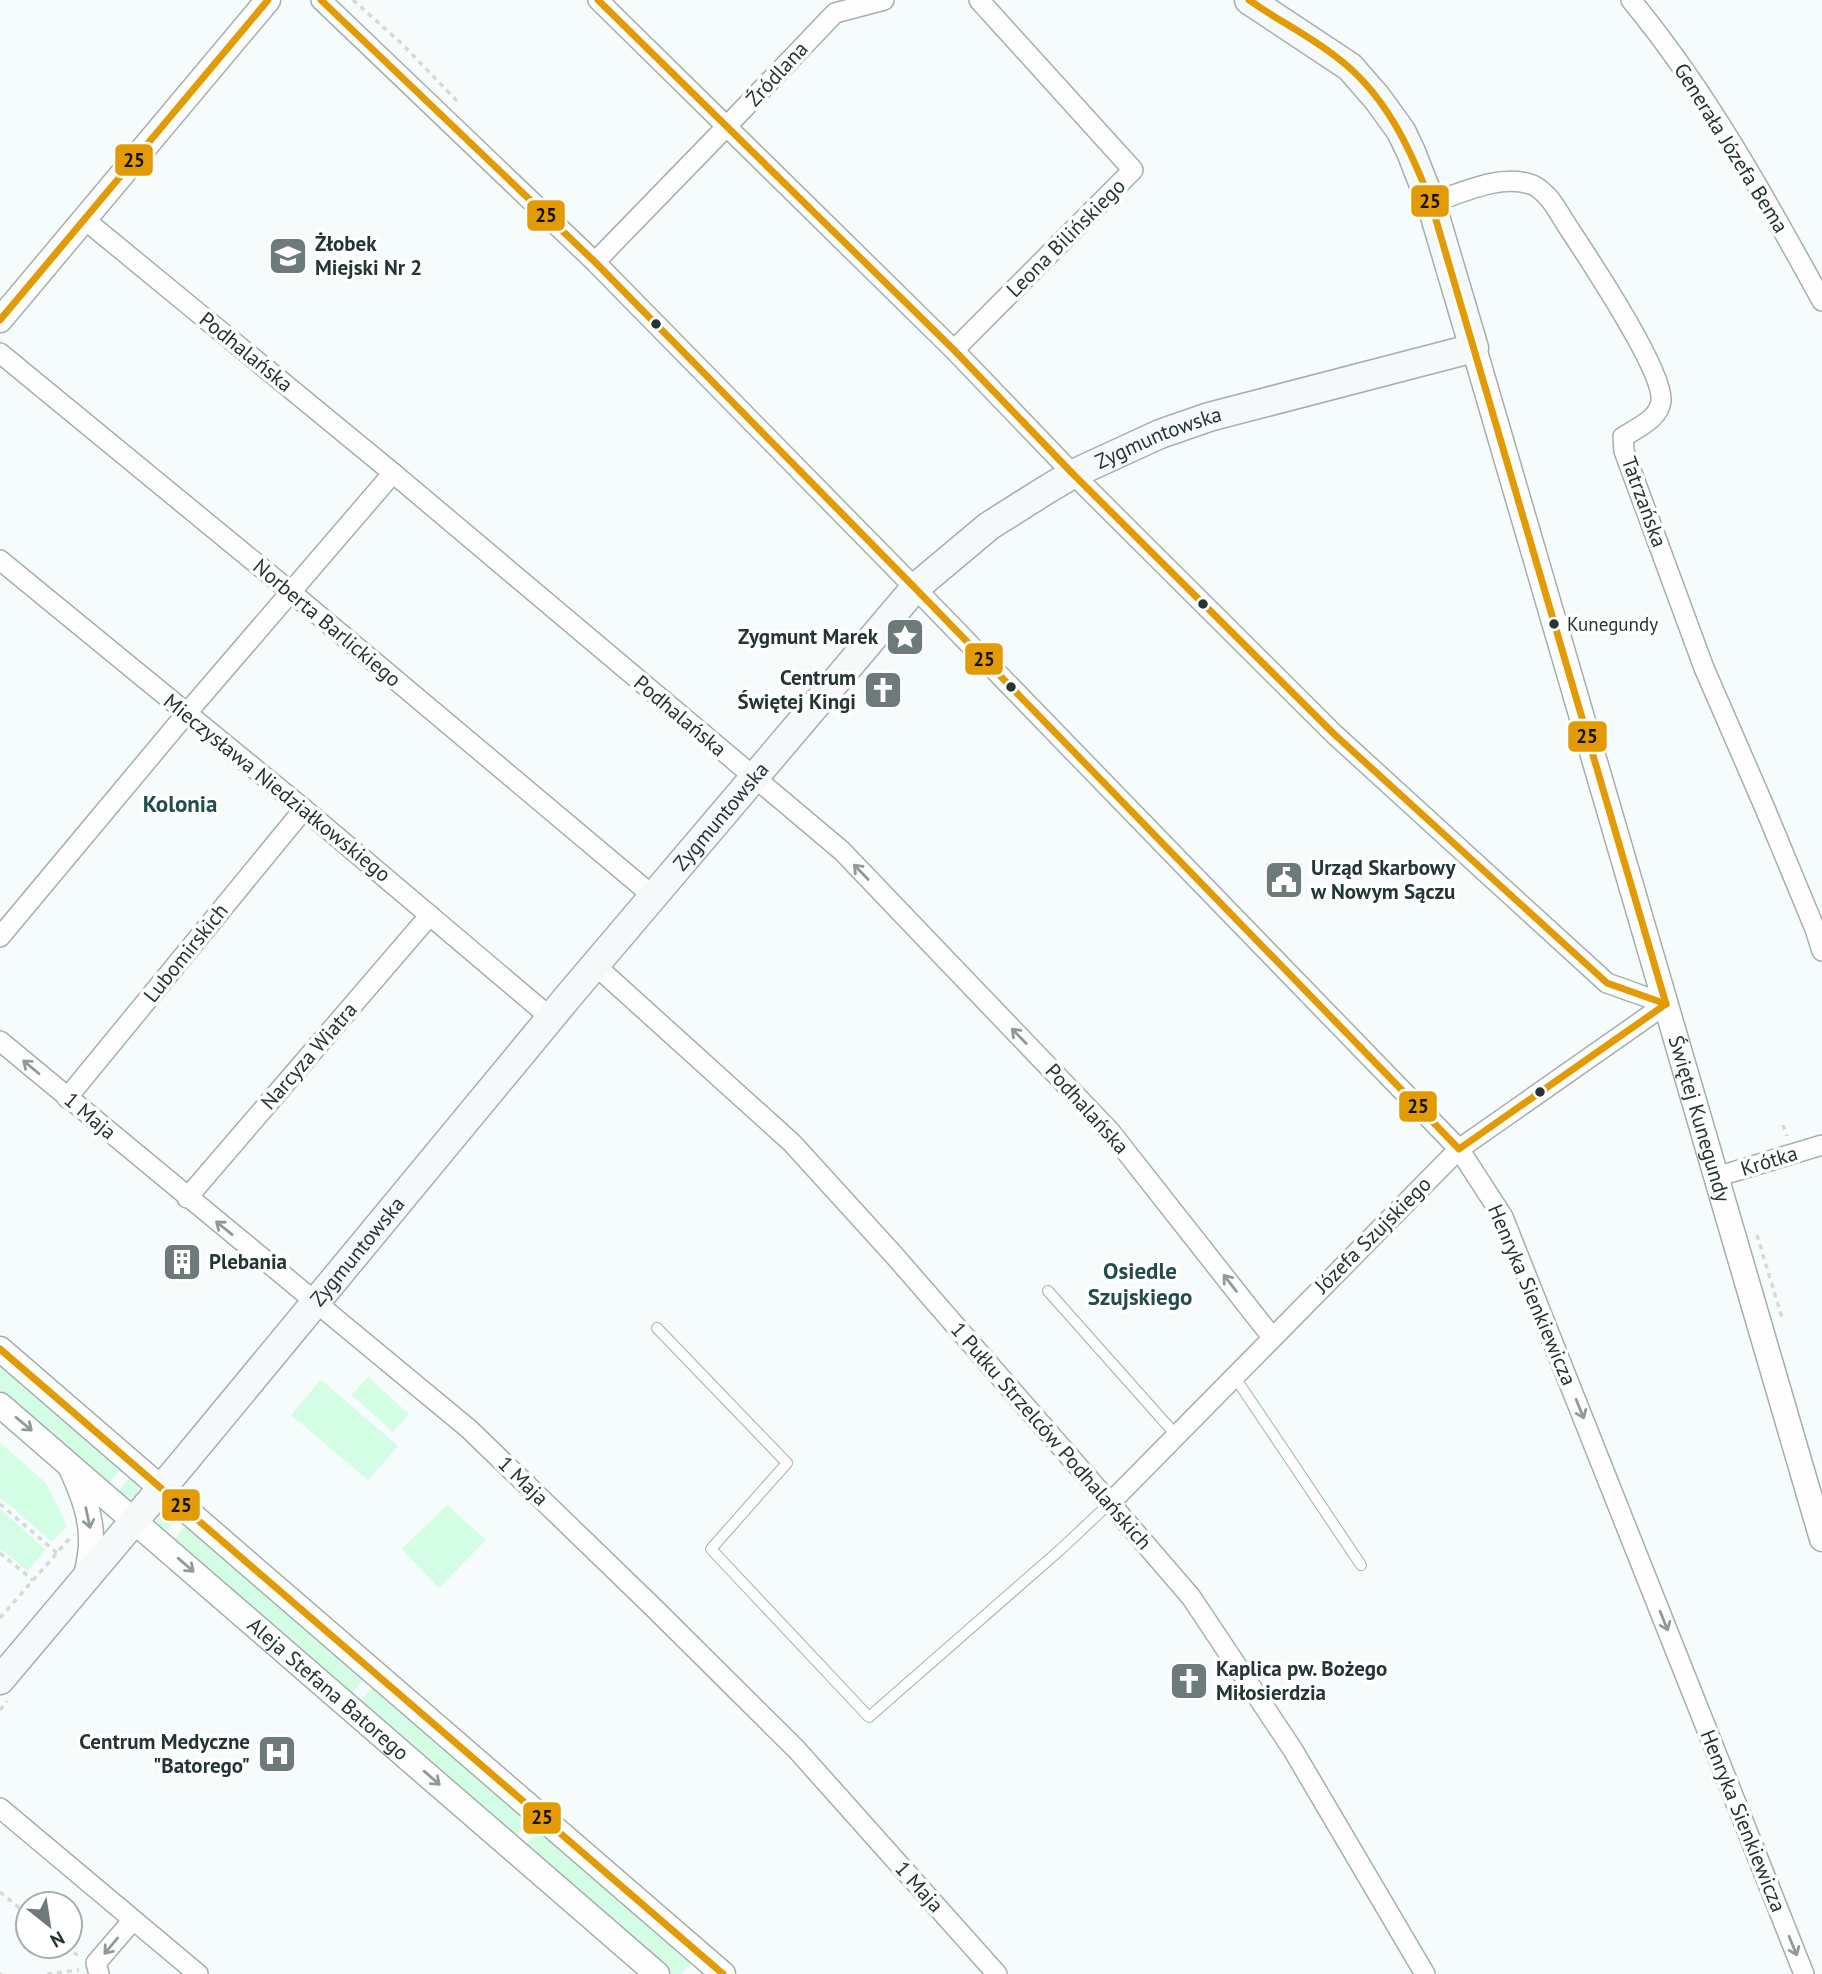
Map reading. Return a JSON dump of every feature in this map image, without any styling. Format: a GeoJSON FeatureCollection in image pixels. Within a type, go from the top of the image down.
{"type":"FeatureCollection","features":[{"type":"Feature","properties":{"kind":"main road","name":"Świętej Kunegundy"},"geometry":{"type":"LineString","coordinates":[[1249,0],[1340,60],[1364,82],[1401,131],[1431,203],[1474,348]]}},
{"type":"Feature","properties":{"kind":"main road","name":"Zygmuntowska"},"geometry":{"type":"LineString","coordinates":[[3,1669],[86,1578],[162,1488],[595,965],[915,588],[989,526],[1073,474],[1160,434],[1209,417],[1474,348]]}},
{"type":"Feature","properties":{"kind":"street"},"geometry":{"type":"LineString","coordinates":[[0,320],[268,0]]}},
{"type":"Feature","properties":{"kind":"street","name":"Henryka Sienkiewicza"},"geometry":{"type":"LineString","coordinates":[[321,0],[595,262],[1458,1149],[1503,1217],[1804,1974]]}},
{"type":"Feature","properties":{"kind":"street"},"geometry":{"type":"LineString","coordinates":[[598,0],[954,350],[1073,474],[1334,734],[1607,982],[1666,1004]]}},
{"type":"Feature","properties":{"kind":"street","name":"Źródlana"},"geometry":{"type":"LineString","coordinates":[[595,262],[835,13],[884,0]]}},
{"type":"Feature","properties":{"kind":"street","name":"Leona Bilińskiego"},"geometry":{"type":"LineString","coordinates":[[954,350],[1133,170],[979,0]]}},
{"type":"Feature","properties":{"kind":"street","name":"Generała Józefa Bema"},"geometry":{"type":"LineString","coordinates":[[1632,0],[1739,153],[1822,300]]}},
{"type":"Feature","properties":{"kind":"street","name":"Tatrzańska"},"geometry":{"type":"LineString","coordinates":[[1431,203],[1490,184],[1531,184],[1548,196],[1595,267],[1637,338],[1658,384],[1661,401],[1654,416],[1623,437],[1625,451],[1704,668],[1818,927],[1822,951]]}},
{"type":"Feature","properties":{"kind":"street","name":"Podhalańska"},"geometry":{"type":"LineString","coordinates":[[84,219],[393,473],[842,851],[1110,1130],[1272,1336]]}},
{"type":"Feature","properties":{"kind":"street","name":"Świętej Kunegundy"},"geometry":{"type":"LineString","coordinates":[[1474,348],[1822,1539]]}},
{"type":"Feature","properties":{"kind":"street","name":"Norberta Barlickiego"},"geometry":{"type":"LineString","coordinates":[[0,353],[291,592],[653,896]]}},
{"type":"Feature","properties":{"kind":"street"},"geometry":{"type":"LineString","coordinates":[[0,937],[186,714],[393,473]]}},
{"type":"Feature","properties":{"kind":"street","name":"Mieczysława Niedziałkowskiego"},"geometry":{"type":"LineString","coordinates":[[0,560],[304,809],[551,1018]]}},
{"type":"Feature","properties":{"kind":"street","name":"Lubomirskich"},"geometry":{"type":"LineString","coordinates":[[67,1098],[304,809]]}},
{"type":"Feature","properties":{"kind":"street","name":"Narcyza Wiatra"},"geometry":{"type":"LineString","coordinates":[[187,1198],[430,915]]}},
{"type":"Feature","properties":{"kind":"street","name":"1 Pułku Strzelców Podhalańskich"},"geometry":{"type":"LineString","coordinates":[[595,965],[792,1143],[890,1251],[1191,1597],[1293,1750],[1425,1974]]}},
{"type":"Feature","properties":{"kind":"street","name":"Józefa Szujskiego"},"geometry":{"type":"LineString","coordinates":[[1110,1503],[1458,1149],[1666,1004]]}},
{"type":"Feature","properties":{"kind":"street","name":"1 Maja"},"geometry":{"type":"LineString","coordinates":[[0,1041],[469,1429],[797,1750],[997,1974]]}},
{"type":"Feature","properties":{"kind":"street","name":"Krótka"},"geometry":{"type":"LineString","coordinates":[[1716,1177],[1822,1145]]}},
{"type":"Feature","properties":{"kind":"street","name":"Aleja Stefana Batorego"},"geometry":{"type":"LineString","coordinates":[[0,1349],[723,1974]]}},
{"type":"Feature","properties":{"kind":"street","name":"Aleja Stefana Batorego"},"geometry":{"type":"LineString","coordinates":[[0,1405],[657,1974]]}},
{"type":"Feature","properties":{"kind":"street"},"geometry":{"type":"LineString","coordinates":[[67,1461],[84,1498],[90,1524],[92,1541],[86,1578]]}},
{"type":"Feature","properties":{"kind":"street"},"geometry":{"type":"LineString","coordinates":[[0,1808],[198,1974]]}},
{"type":"Feature","properties":{"kind":"street"},"geometry":{"type":"LineString","coordinates":[[90,1972],[133,1920]]}},
{"type":"Feature","properties":{"kind":"lane"},"geometry":{"type":"LineString","coordinates":[[1048,1291],[1176,1436]]}},
{"type":"Feature","properties":{"kind":"lane"},"geometry":{"type":"LineString","coordinates":[[657,1328],[787,1463],[711,1549],[869,1717],[1110,1503]]}},
{"type":"Feature","properties":{"kind":"lane"},"geometry":{"type":"LineString","coordinates":[[1234,1376],[1361,1565]]}},
{"type":"Feature","properties":{"kind":"path"},"geometry":{"type":"LineString","coordinates":[[1783,1125],[1788,1140]]}},
{"type":"Feature","properties":{"kind":"path"},"geometry":{"type":"LineString","coordinates":[[1754,1225],[1782,1318]]}},
{"type":"Feature","properties":{"kind":"path"},"geometry":{"type":"LineString","coordinates":[[0,1504],[57,1553]]}},
{"type":"Feature","properties":{"kind":"path"},"geometry":{"type":"LineString","coordinates":[[0,1618],[76,1532]]}},
{"type":"Feature","properties":{"kind":"path"},"geometry":{"type":"LineString","coordinates":[[0,1553],[33,1580]]}},
{"type":"Feature","properties":{"kind":"path"},"geometry":{"type":"LineString","coordinates":[[0,1892],[14,1904]]}},
{"type":"Feature","properties":{"kind":"path"},"geometry":{"type":"LineString","coordinates":[[47,1974],[90,1972]]}},
{"type":"Feature","properties":{"kind":"green space"},"geometry":{"type":"Polygon","coordinates":[[[0,1364],[122,1468],[109,1483],[0,1391],[0,1364]]]}},
{"type":"Feature","properties":{"kind":"green space"},"geometry":{"type":"Polygon","coordinates":[[[368,1377],[409,1414],[393,1432],[352,1395],[368,1377]]]}},
{"type":"Feature","properties":{"kind":"green space"},"geometry":{"type":"Polygon","coordinates":[[[321,1380],[398,1446],[368,1480],[291,1415],[321,1380]]]}},
{"type":"Feature","properties":{"kind":"green space"},"geometry":{"type":"Polygon","coordinates":[[[0,1443],[46,1483],[67,1526],[52,1542],[0,1497],[0,1443]]]}},
{"type":"Feature","properties":{"kind":"green space"},"geometry":{"type":"Polygon","coordinates":[[[131,1476],[139,1488],[134,1496],[127,1498],[118,1492],[131,1476]]]}},
{"type":"Feature","properties":{"kind":"green space"},"geometry":{"type":"Polygon","coordinates":[[[447,1505],[486,1540],[439,1588],[402,1549],[447,1505]]]}},
{"type":"Feature","properties":{"kind":"green space"},"geometry":{"type":"Polygon","coordinates":[[[0,1509],[46,1550],[27,1571],[0,1548],[0,1509]]]}},
{"type":"Feature","properties":{"kind":"green space"},"geometry":{"type":"Polygon","coordinates":[[[170,1511],[179,1517],[165,1533],[156,1522],[161,1514],[170,1511]]]}},
{"type":"Feature","properties":{"kind":"green space"},"geometry":{"type":"Polygon","coordinates":[[[187,1524],[365,1678],[352,1693],[174,1540],[187,1524]]]}},
{"type":"Feature","properties":{"kind":"green space"},"geometry":{"type":"Polygon","coordinates":[[[374,1686],[529,1822],[516,1837],[360,1701],[374,1686]]]}},
{"type":"Feature","properties":{"kind":"green space"},"geometry":{"type":"Polygon","coordinates":[[[539,1830],[692,1962],[681,1974],[673,1974],[525,1846],[539,1830]]]}},
{"type":"Feature","properties":{"kind":"transit line","name":"25"},"geometry":{"type":"LineString","coordinates":[[0,320],[268,0]]}},
{"type":"Feature","properties":{"kind":"transit line","name":"25"},"geometry":{"type":"LineString","coordinates":[[321,0],[595,262],[1459,1149],[1666,1004]]}},
{"type":"Feature","properties":{"kind":"transit line","name":"25"},"geometry":{"type":"LineString","coordinates":[[598,0],[954,350],[1073,474],[1334,734],[1607,983],[1666,1004]]}},
{"type":"Feature","properties":{"kind":"transit line","name":"25"},"geometry":{"type":"LineString","coordinates":[[1249,0],[1325,48],[1368,86],[1394,122],[1423,182],[1666,1004]]}},
{"type":"Feature","properties":{"kind":"transit line","name":"25"},"geometry":{"type":"LineString","coordinates":[[0,1349],[723,1974]]}},
{"type":"Feature","properties":{"kind":"place","name":"Żłobek Miejski Nr 2"},"geometry":{"type":"Point","coordinates":[288,256]}},
{"type":"Feature","properties":{"kind":"place","name":"Kunegundy"},"geometry":{"type":"Point","coordinates":[1554,624]}},
{"type":"Feature","properties":{"kind":"place","name":"Zygmunt Marek"},"geometry":{"type":"Point","coordinates":[905,637]}},
{"type":"Feature","properties":{"kind":"place","name":"Centrum Świętej Kingi"},"geometry":{"type":"Point","coordinates":[883,690]}},
{"type":"Feature","properties":{"kind":"place","name":"Urząd Skarbowy w Nowym Sączu"},"geometry":{"type":"Point","coordinates":[1284,880]}},
{"type":"Feature","properties":{"kind":"place","name":"Plebania"},"geometry":{"type":"Point","coordinates":[182,1262]}},
{"type":"Feature","properties":{"kind":"place","name":"Kaplica pw. Bożego Miłosierdzia"},"geometry":{"type":"Point","coordinates":[1189,1681]}},
{"type":"Feature","properties":{"kind":"place","name":"Centrum Medyczne \"Batorego\""},"geometry":{"type":"Point","coordinates":[277,1754]}},
{"type":"Feature","properties":{"kind":"district","name":"Kolonia"},"geometry":{"type":"Point","coordinates":[180,804]}},
{"type":"Feature","properties":{"kind":"district","name":"Osiedle Szujskiego"},"geometry":{"type":"Point","coordinates":[1140,1284]}}]}
